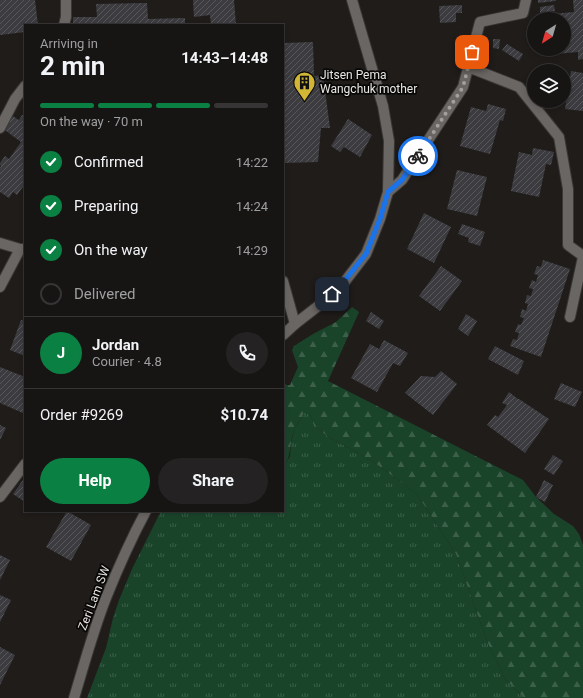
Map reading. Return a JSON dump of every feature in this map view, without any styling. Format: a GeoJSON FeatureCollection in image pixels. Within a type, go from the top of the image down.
{"type":"FeatureCollection","features":[{"type":"Feature","properties":{"kind":"street"},"geometry":{"type":"LineString","coordinates":[[64,24],[66,17],[66,0]]}},
{"type":"Feature","properties":{"kind":"street"},"geometry":{"type":"LineString","coordinates":[[284,334],[322,303],[342,284],[366,254],[380,219],[388,192],[389,141],[383,106],[352,0]]}},
{"type":"Feature","properties":{"kind":"street"},"geometry":{"type":"LineString","coordinates":[[388,192],[402,180],[463,87],[480,22],[523,13],[526,0]]}},
{"type":"Feature","properties":{"kind":"street"},"geometry":{"type":"LineString","coordinates":[[468,67],[519,87],[559,137],[568,189],[568,244],[583,256],[570,317]]}},
{"type":"Feature","properties":{"kind":"street"},"geometry":{"type":"LineString","coordinates":[[0,128],[15,99],[24,87]]}},
{"type":"Feature","properties":{"kind":"street"},"geometry":{"type":"LineString","coordinates":[[0,243],[23,249],[0,287]]}},
{"type":"Feature","properties":{"kind":"street"},"geometry":{"type":"LineString","coordinates":[[284,285],[295,324]]}},
{"type":"Feature","properties":{"kind":"street"},"geometry":{"type":"LineString","coordinates":[[0,497],[24,465]]}},
{"type":"Feature","properties":{"kind":"street","name":"Zeri Lam SW"},"geometry":{"type":"LineString","coordinates":[[74,698],[106,599],[125,553],[146,512]]}},
{"type":"Feature","properties":{"kind":"green space"},"geometry":{"type":"Polygon","coordinates":[[[352,307],[359,312],[328,381],[523,480],[536,497],[554,514],[573,526],[579,534],[583,545],[583,698],[524,698],[505,679],[487,641],[456,554],[417,494],[375,463],[330,438],[314,426],[311,416],[308,413],[304,413],[294,430],[288,460],[284,467],[284,384],[290,385],[298,367],[292,350],[294,346],[336,322],[352,307]]]}},
{"type":"Feature","properties":{"kind":"green space"},"geometry":{"type":"Polygon","coordinates":[[[304,413],[308,413],[311,416],[314,426],[330,438],[375,463],[417,494],[456,554],[487,641],[505,679],[524,698],[87,698],[106,648],[119,600],[132,569],[160,512],[284,512],[284,467],[290,456],[294,430],[304,413]]]}},
{"type":"Feature","properties":{"kind":"building"},"geometry":{"type":"Polygon","coordinates":[[[0,0],[35,0],[38,24],[24,24],[24,32],[0,35],[0,0]]]}},
{"type":"Feature","properties":{"kind":"building"},"geometry":{"type":"Polygon","coordinates":[[[193,0],[234,0],[236,24],[211,24],[210,15],[194,17],[193,0]]]}},
{"type":"Feature","properties":{"kind":"building"},"geometry":{"type":"Polygon","coordinates":[[[538,0],[556,0],[556,1],[538,3],[538,0]]]}},
{"type":"Feature","properties":{"kind":"building"},"geometry":{"type":"Polygon","coordinates":[[[573,0],[583,0],[583,59],[578,60],[578,52],[571,53],[571,12],[574,12],[573,0]]]}},
{"type":"Feature","properties":{"kind":"building"},"geometry":{"type":"Polygon","coordinates":[[[147,3],[148,19],[185,18],[185,24],[73,24],[73,17],[97,17],[96,4],[147,3]]]}},
{"type":"Feature","properties":{"kind":"building"},"geometry":{"type":"Polygon","coordinates":[[[462,5],[462,13],[456,13],[456,22],[440,23],[439,6],[462,5]]]}},
{"type":"Feature","properties":{"kind":"building"},"geometry":{"type":"Polygon","coordinates":[[[554,5],[555,11],[540,12],[540,7],[554,5]]]}},
{"type":"Feature","properties":{"kind":"building"},"geometry":{"type":"Polygon","coordinates":[[[493,39],[500,39],[499,49],[493,48],[493,39]]]}},
{"type":"Feature","properties":{"kind":"building","name":"Jitsen Pema Wangchuk mother"},"geometry":{"type":"Polygon","coordinates":[[[313,42],[314,76],[323,75],[330,128],[321,128],[318,162],[284,163],[284,43],[313,42]]]}},
{"type":"Feature","properties":{"kind":"building"},"geometry":{"type":"Polygon","coordinates":[[[507,44],[523,54],[519,61],[502,50],[507,44]]]}},
{"type":"Feature","properties":{"kind":"building"},"geometry":{"type":"Polygon","coordinates":[[[571,71],[583,73],[583,111],[565,109],[571,108],[571,71]]]}},
{"type":"Feature","properties":{"kind":"building"},"geometry":{"type":"Polygon","coordinates":[[[488,104],[506,109],[503,121],[500,120],[490,154],[460,146],[471,107],[486,111],[488,104]]]}},
{"type":"Feature","properties":{"kind":"building"},"geometry":{"type":"Polygon","coordinates":[[[11,115],[19,120],[22,115],[24,116],[24,185],[17,195],[13,192],[9,198],[0,192],[0,163],[5,156],[9,159],[21,142],[2,128],[11,115]]]}},
{"type":"Feature","properties":{"kind":"building"},"geometry":{"type":"Polygon","coordinates":[[[348,119],[372,135],[360,157],[344,147],[340,152],[331,146],[348,119]]]}},
{"type":"Feature","properties":{"kind":"building"},"geometry":{"type":"Polygon","coordinates":[[[533,148],[554,152],[551,165],[546,164],[539,197],[511,191],[519,152],[532,155],[533,148]]]}},
{"type":"Feature","properties":{"kind":"building"},"geometry":{"type":"Polygon","coordinates":[[[457,170],[487,177],[477,216],[447,209],[457,170]]]}},
{"type":"Feature","properties":{"kind":"building"},"geometry":{"type":"Polygon","coordinates":[[[424,213],[451,227],[434,263],[407,249],[424,213]]]}},
{"type":"Feature","properties":{"kind":"building"},"geometry":{"type":"Polygon","coordinates":[[[462,224],[485,232],[480,246],[468,242],[469,238],[458,234],[462,224]]]}},
{"type":"Feature","properties":{"kind":"building"},"geometry":{"type":"Polygon","coordinates":[[[543,260],[570,269],[541,357],[510,346],[513,339],[517,340],[519,333],[515,332],[518,324],[521,325],[524,318],[520,317],[522,309],[526,311],[528,304],[525,303],[527,295],[531,296],[533,289],[529,288],[532,280],[536,282],[538,275],[534,274],[537,266],[541,267],[543,260]]]}},
{"type":"Feature","properties":{"kind":"building"},"geometry":{"type":"Polygon","coordinates":[[[441,266],[462,281],[440,311],[419,296],[441,266]]]}},
{"type":"Feature","properties":{"kind":"building"},"geometry":{"type":"Polygon","coordinates":[[[371,312],[384,321],[379,329],[366,321],[371,312]]]}},
{"type":"Feature","properties":{"kind":"building"},"geometry":{"type":"Polygon","coordinates":[[[466,314],[477,321],[468,336],[458,329],[466,314]]]}},
{"type":"Feature","properties":{"kind":"building"},"geometry":{"type":"Polygon","coordinates":[[[21,320],[24,321],[24,356],[10,350],[21,320]]]}},
{"type":"Feature","properties":{"kind":"building"},"geometry":{"type":"Polygon","coordinates":[[[384,340],[408,353],[400,366],[393,363],[377,392],[351,378],[370,344],[379,349],[384,340]]]}},
{"type":"Feature","properties":{"kind":"building"},"geometry":{"type":"Polygon","coordinates":[[[495,346],[524,361],[518,375],[488,359],[495,346]]]}},
{"type":"Feature","properties":{"kind":"building"},"geometry":{"type":"Polygon","coordinates":[[[0,367],[24,377],[24,414],[0,403],[0,367]]]}},
{"type":"Feature","properties":{"kind":"building"},"geometry":{"type":"Polygon","coordinates":[[[441,371],[457,384],[433,415],[405,393],[421,376],[435,377],[441,371]]]}},
{"type":"Feature","properties":{"kind":"building"},"geometry":{"type":"Polygon","coordinates":[[[561,383],[582,392],[575,407],[554,399],[561,383]]]}},
{"type":"Feature","properties":{"kind":"building"},"geometry":{"type":"Polygon","coordinates":[[[509,392],[549,419],[525,453],[487,425],[495,415],[498,417],[507,405],[502,403],[509,392]]]}},
{"type":"Feature","properties":{"kind":"building"},"geometry":{"type":"Polygon","coordinates":[[[0,425],[6,428],[0,440],[0,425]]]}},
{"type":"Feature","properties":{"kind":"building"},"geometry":{"type":"Polygon","coordinates":[[[553,455],[563,461],[554,475],[544,469],[553,455]]]}},
{"type":"Feature","properties":{"kind":"building"},"geometry":{"type":"Polygon","coordinates":[[[24,478],[24,501],[13,494],[24,478]]]}},
{"type":"Feature","properties":{"kind":"building"},"geometry":{"type":"Polygon","coordinates":[[[544,480],[553,485],[545,502],[536,497],[544,480]]]}},
{"type":"Feature","properties":{"kind":"building"},"geometry":{"type":"Polygon","coordinates":[[[66,512],[91,525],[71,561],[46,547],[66,512]]]}},
{"type":"Feature","properties":{"kind":"building"},"geometry":{"type":"Polygon","coordinates":[[[0,555],[10,560],[0,580],[0,555]]]}},
{"type":"Feature","properties":{"kind":"building"},"geometry":{"type":"Polygon","coordinates":[[[0,595],[11,600],[0,622],[0,595]]]}},
{"type":"Feature","properties":{"kind":"building"},"geometry":{"type":"Polygon","coordinates":[[[0,647],[15,655],[0,685],[0,647]]]}},
{"type":"Feature","properties":{"kind":"way so far"},"geometry":{"type":"LineString","coordinates":[[418,156],[463,87],[472,52]]}},
{"type":"Feature","properties":{"kind":"place","name":"Jitsen Pema Wangchuk mother"},"geometry":{"type":"Point","coordinates":[305,102]}},
{"type":"Feature","properties":{"kind":"route"},"geometry":{"type":"LineString","coordinates":[[332,294],[366,254],[380,219],[388,192],[402,180],[418,156]]}}]}
